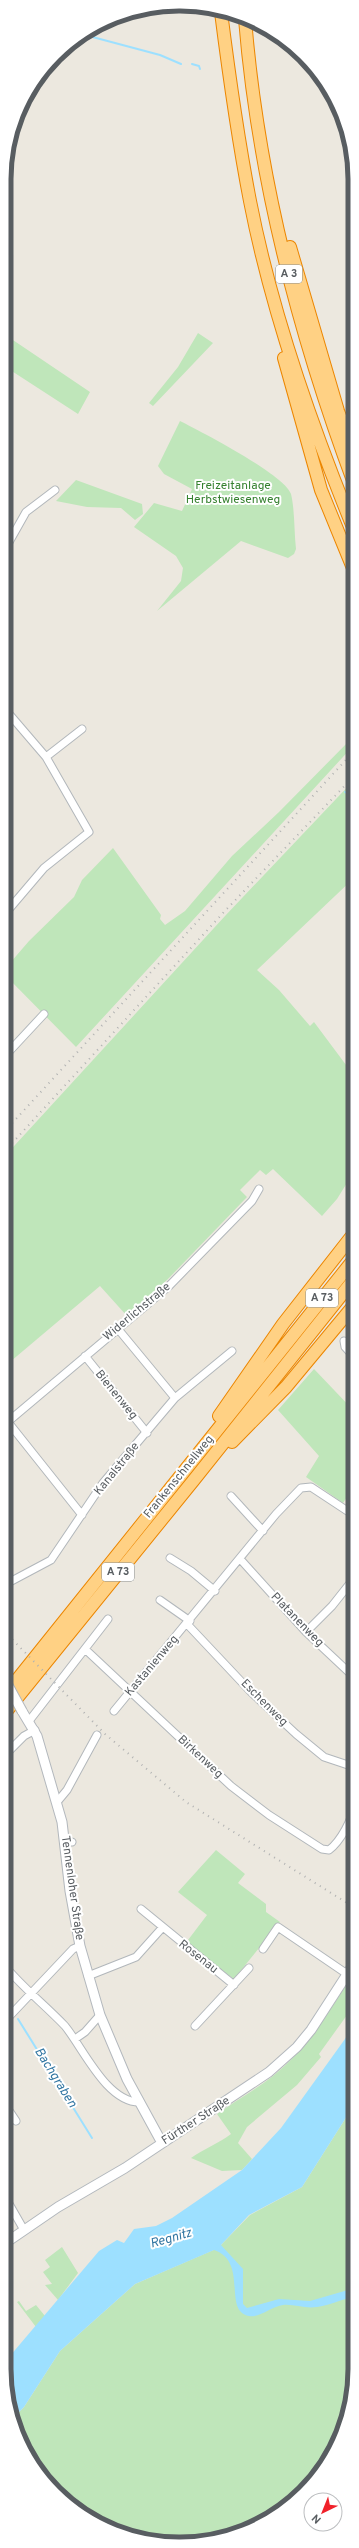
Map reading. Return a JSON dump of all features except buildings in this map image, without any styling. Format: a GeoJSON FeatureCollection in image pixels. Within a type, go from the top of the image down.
{"type":"FeatureCollection","features":[{"type":"Feature","properties":{"kind":"highway","name":"A 3"},"geometry":{"type":"LineString","coordinates":[[222,17],[250,201],[275,306],[318,442],[348,515]]}},
{"type":"Feature","properties":{"kind":"highway","name":"A 3"},"geometry":{"type":"LineString","coordinates":[[245,24],[257,120],[278,233],[308,351],[348,466]]}},
{"type":"Feature","properties":{"kind":"highway"},"geometry":{"type":"LineString","coordinates":[[257,120],[270,161],[284,223],[324,366],[348,436]]}},
{"type":"Feature","properties":{"kind":"highway"},"geometry":{"type":"LineString","coordinates":[[275,306],[277,333],[309,450],[327,504],[348,556]]}},
{"type":"Feature","properties":{"kind":"highway"},"geometry":{"type":"LineString","coordinates":[[324,366],[348,421]]}},
{"type":"Feature","properties":{"kind":"highway"},"geometry":{"type":"LineString","coordinates":[[176,1480],[248,1371],[348,1241]]}},
{"type":"Feature","properties":{"kind":"highway","name":"Frankenschnellweg"},"geometry":{"type":"LineString","coordinates":[[11,1687],[348,1267]]}},
{"type":"Feature","properties":{"kind":"highway","name":"Frankenschnellweg"},"geometry":{"type":"LineString","coordinates":[[11,1705],[193,1482],[348,1287]]}},
{"type":"Feature","properties":{"kind":"highway"},"geometry":{"type":"LineString","coordinates":[[193,1482],[286,1387],[348,1312]]}},
{"type":"Feature","properties":{"kind":"street"},"geometry":{"type":"LineString","coordinates":[[11,539],[26,512],[55,490]]}},
{"type":"Feature","properties":{"kind":"street"},"geometry":{"type":"LineString","coordinates":[[11,716],[46,757],[89,832],[44,868],[11,907]]}},
{"type":"Feature","properties":{"kind":"street"},"geometry":{"type":"LineString","coordinates":[[46,757],[82,729]]}},
{"type":"Feature","properties":{"kind":"street"},"geometry":{"type":"LineString","coordinates":[[11,1049],[44,1014]]}},
{"type":"Feature","properties":{"kind":"street","name":"Widerlichstraße"},"geometry":{"type":"LineString","coordinates":[[11,1416],[169,1286],[252,1201],[259,1189]]}},
{"type":"Feature","properties":{"kind":"street"},"geometry":{"type":"LineString","coordinates":[[118,1328],[175,1398]]}},
{"type":"Feature","properties":{"kind":"street"},"geometry":{"type":"LineString","coordinates":[[344,1341],[345,1347],[348,1350]]}},
{"type":"Feature","properties":{"kind":"street","name":"Kanalstraße"},"geometry":{"type":"LineString","coordinates":[[11,1581],[51,1560],[103,1483],[147,1433],[175,1398],[232,1351]]}},
{"type":"Feature","properties":{"kind":"street","name":"Bienenweg"},"geometry":{"type":"LineString","coordinates":[[85,1356],[147,1433]]}},
{"type":"Feature","properties":{"kind":"street"},"geometry":{"type":"LineString","coordinates":[[11,1428],[82,1515]]}},
{"type":"Feature","properties":{"kind":"street","name":"Kastanienweg"},"geometry":{"type":"LineString","coordinates":[[114,1711],[215,1591],[263,1531],[302,1488],[311,1487],[348,1511]]}},
{"type":"Feature","properties":{"kind":"street"},"geometry":{"type":"LineString","coordinates":[[231,1496],[263,1531]]}},
{"type":"Feature","properties":{"kind":"street"},"geometry":{"type":"LineString","coordinates":[[170,1558],[191,1571],[215,1591]]}},
{"type":"Feature","properties":{"kind":"street","name":"Platanenweg"},"geometry":{"type":"LineString","coordinates":[[240,1560],[306,1632],[348,1671]]}},
{"type":"Feature","properties":{"kind":"street"},"geometry":{"type":"LineString","coordinates":[[306,1632],[332,1606],[348,1586]]}},
{"type":"Feature","properties":{"kind":"street"},"geometry":{"type":"LineString","coordinates":[[160,1600],[188,1623]]}},
{"type":"Feature","properties":{"kind":"street"},"geometry":{"type":"LineString","coordinates":[[29,1721],[108,1619]]}},
{"type":"Feature","properties":{"kind":"street","name":"Eschenweg"},"geometry":{"type":"LineString","coordinates":[[188,1623],[251,1692],[296,1734],[324,1757],[348,1765]]}},
{"type":"Feature","properties":{"kind":"street","name":"Birkenweg"},"geometry":{"type":"LineString","coordinates":[[85,1649],[248,1799],[289,1828],[326,1850],[334,1845],[348,1822]]}},
{"type":"Feature","properties":{"kind":"street","name":"Tennenloher Straße"},"geometry":{"type":"LineString","coordinates":[[11,1691],[35,1730],[69,1841],[70,1891],[80,1946],[100,2015],[140,2102],[162,2143]]}},
{"type":"Feature","properties":{"kind":"street"},"geometry":{"type":"LineString","coordinates":[[11,1749],[24,1736],[35,1730]]}},
{"type":"Feature","properties":{"kind":"street"},"geometry":{"type":"LineString","coordinates":[[57,1802],[67,1790],[97,1735]]}},
{"type":"Feature","properties":{"kind":"street","name":"Rosenau"},"geometry":{"type":"LineString","coordinates":[[140,1909],[234,1985]]}},
{"type":"Feature","properties":{"kind":"street"},"geometry":{"type":"LineString","coordinates":[[263,1949],[278,1927],[347,1974]]}},
{"type":"Feature","properties":{"kind":"street"},"geometry":{"type":"LineString","coordinates":[[88,1976],[136,1957],[162,1928]]}},
{"type":"Feature","properties":{"kind":"street"},"geometry":{"type":"LineString","coordinates":[[11,2015],[73,1948],[80,1946]]}},
{"type":"Feature","properties":{"kind":"street"},"geometry":{"type":"LineString","coordinates":[[195,2026],[249,1968]]}},
{"type":"Feature","properties":{"kind":"street"},"geometry":{"type":"LineString","coordinates":[[11,1974],[30,1995],[53,2015],[75,2039],[100,2078],[132,2102],[140,2102]]}},
{"type":"Feature","properties":{"kind":"street","name":"Fürther Straße"},"geometry":{"type":"LineString","coordinates":[[11,2239],[58,2207],[125,2168],[269,2072],[286,2057],[311,2030],[347,1974]]}},
{"type":"Feature","properties":{"kind":"street"},"geometry":{"type":"LineString","coordinates":[[75,2039],[100,2015]]}},
{"type":"Feature","properties":{"kind":"street"},"geometry":{"type":"LineString","coordinates":[[11,2114],[16,2121]]}},
{"type":"Feature","properties":{"kind":"street"},"geometry":{"type":"LineString","coordinates":[[11,2207],[24,2230]]}},
{"type":"Feature","properties":{"kind":"green space"},"geometry":{"type":"Polygon","coordinates":[[[198,333],[213,343],[153,406],[149,403],[178,367],[198,333]]]}},
{"type":"Feature","properties":{"kind":"green space"},"geometry":{"type":"Polygon","coordinates":[[[11,339],[90,392],[78,414],[11,371],[11,339]]]}},
{"type":"Feature","properties":{"kind":"green space","name":"Freizeitanlage Herbstwiesenweg"},"geometry":{"type":"Polygon","coordinates":[[[180,421],[259,465],[285,486],[291,494],[296,549],[294,554],[288,558],[241,541],[157,611],[181,581],[183,568],[176,556],[134,527],[154,503],[182,511],[192,489],[164,474],[158,466],[180,421]]]}},
{"type":"Feature","properties":{"kind":"green space"},"geometry":{"type":"Polygon","coordinates":[[[76,480],[142,504],[143,514],[135,520],[121,508],[87,507],[56,501],[76,480]]]}},
{"type":"Feature","properties":{"kind":"green space"},"geometry":{"type":"Polygon","coordinates":[[[348,742],[348,752],[76,1047],[11,981],[11,962],[29,941],[74,897],[82,880],[113,848],[161,915],[160,919],[165,925],[185,911],[232,856],[279,812],[348,742]]]}},
{"type":"Feature","properties":{"kind":"green space"},"geometry":{"type":"Polygon","coordinates":[[[348,786],[348,884],[257,970],[279,990],[310,1026],[314,1022],[348,1068],[348,1181],[337,1199],[322,1216],[273,1169],[266,1175],[260,1170],[240,1190],[247,1197],[168,1279],[127,1316],[100,1286],[11,1361],[11,1149],[225,916],[348,786]]]}},
{"type":"Feature","properties":{"kind":"green space"},"geometry":{"type":"Polygon","coordinates":[[[314,1369],[348,1405],[348,1496],[343,1503],[306,1477],[319,1456],[278,1410],[314,1369]]]}},
{"type":"Feature","properties":{"kind":"green space"},"geometry":{"type":"Polygon","coordinates":[[[216,1850],[245,1874],[238,1883],[266,1904],[266,1912],[280,1922],[234,1979],[185,1944],[207,1915],[178,1892],[216,1850]]]}},
{"type":"Feature","properties":{"kind":"green space"},"geometry":{"type":"Polygon","coordinates":[[[348,1982],[348,2014],[319,2054],[321,2057],[297,2085],[247,2127],[238,2143],[252,2159],[242,2170],[222,2171],[191,2158],[231,2134],[217,2114],[259,2086],[286,2065],[308,2040],[348,1982]]]}},
{"type":"Feature","properties":{"kind":"green space"},"geometry":{"type":"Polygon","coordinates":[[[347,2116],[348,2380],[345,2401],[339,2423],[331,2443],[320,2462],[299,2488],[273,2509],[254,2520],[234,2528],[212,2534],[191,2537],[168,2537],[147,2534],[125,2528],[105,2520],[86,2509],[60,2488],[39,2462],[28,2443],[17,2414],[24,2407],[60,2351],[135,2284],[218,2248],[250,2215],[302,2187],[347,2116]]]}},
{"type":"Feature","properties":{"kind":"green space"},"geometry":{"type":"Polygon","coordinates":[[[62,2247],[78,2273],[58,2300],[45,2285],[52,2284],[43,2272],[50,2267],[45,2260],[62,2247]]]}},
{"type":"Feature","properties":{"kind":"green space"},"geometry":{"type":"Polygon","coordinates":[[[19,2301],[26,2311],[36,2305],[45,2316],[36,2327],[17,2302],[19,2301]]]}},
{"type":"Feature","properties":{"kind":"water","name":"Regnitz"},"geometry":{"type":"Polygon","coordinates":[[[348,2034],[347,2116],[302,2187],[249,2215],[221,2245],[243,2269],[243,2304],[247,2308],[279,2299],[310,2301],[348,2290],[348,2298],[317,2307],[283,2305],[275,2307],[262,2314],[249,2316],[241,2312],[237,2305],[233,2275],[230,2265],[224,2256],[214,2250],[135,2284],[60,2351],[24,2407],[17,2414],[12,2390],[11,2355],[99,2251],[117,2240],[124,2243],[134,2229],[156,2226],[172,2218],[242,2170],[281,2128],[348,2034]]]}},
{"type":"Feature","properties":{"kind":"waterway"},"geometry":{"type":"LineString","coordinates":[[91,36],[160,55],[181,64]]}},
{"type":"Feature","properties":{"kind":"waterway"},"geometry":{"type":"LineString","coordinates":[[192,64],[199,66],[200,69]]}},
{"type":"Feature","properties":{"kind":"waterway","name":"Bachgraben"},"geometry":{"type":"LineString","coordinates":[[18,2019],[92,2138]]}},
{"type":"Feature","properties":{"kind":"railway"},"geometry":{"type":"LineString","coordinates":[[11,1124],[348,758]]}},
{"type":"Feature","properties":{"kind":"railway"},"geometry":{"type":"LineString","coordinates":[[11,1144],[223,913],[348,782]]}},
{"type":"Feature","properties":{"kind":"railway"},"geometry":{"type":"LineString","coordinates":[[11,1638],[105,1734],[186,1802],[348,1904]]}}]}
